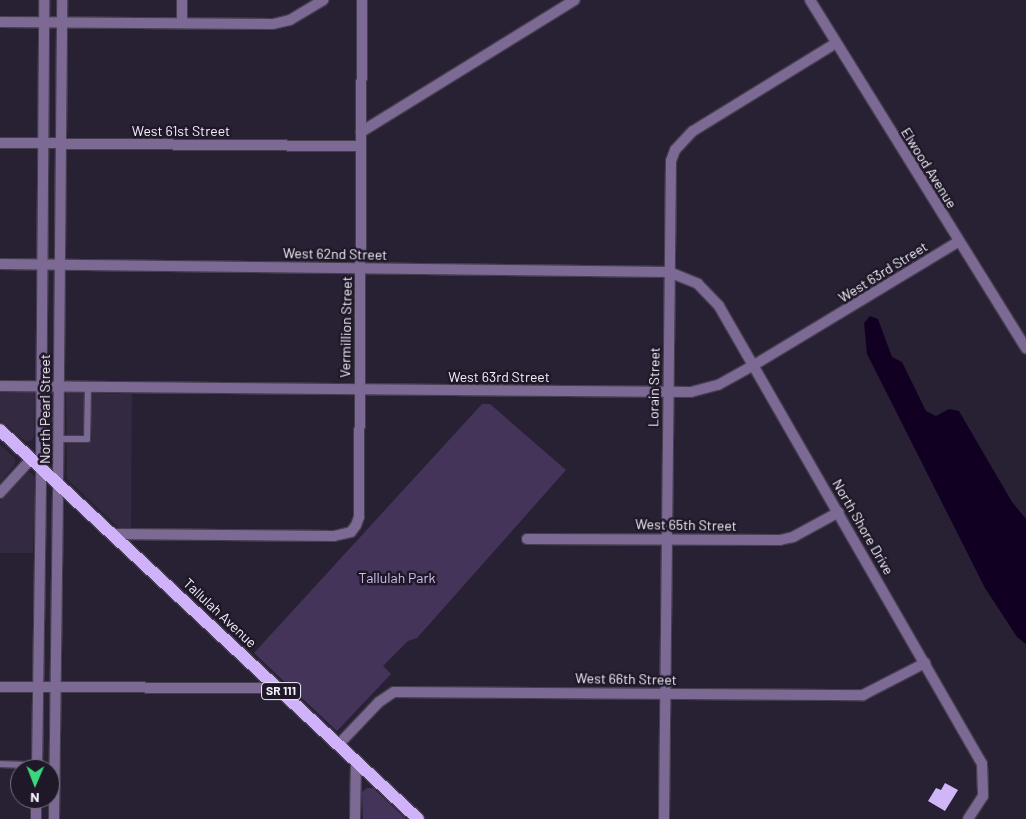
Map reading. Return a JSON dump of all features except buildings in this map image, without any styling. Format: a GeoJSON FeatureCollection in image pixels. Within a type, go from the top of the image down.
{"type":"FeatureCollection","features":[{"type":"Feature","properties":{"kind":"main road","name":"Tallulah Avenue"},"geometry":{"type":"LineString","coordinates":[[0,430],[418,819]]}},
{"type":"Feature","properties":{"kind":"street","name":"North Pearl Street"},"geometry":{"type":"LineString","coordinates":[[37,759],[36,463],[41,387],[44,0]]}},
{"type":"Feature","properties":{"kind":"street","name":"North Pearl Street"},"geometry":{"type":"LineString","coordinates":[[54,819],[62,0]]}},
{"type":"Feature","properties":{"kind":"street"},"geometry":{"type":"LineString","coordinates":[[182,0],[182,22]]}},
{"type":"Feature","properties":{"kind":"street"},"geometry":{"type":"LineString","coordinates":[[0,22],[273,24],[290,20],[323,0]]}},
{"type":"Feature","properties":{"kind":"street","name":"Vermillion Street"},"geometry":{"type":"LineString","coordinates":[[112,534],[334,536],[351,532],[359,517],[362,0]]}},
{"type":"Feature","properties":{"kind":"street"},"geometry":{"type":"LineString","coordinates":[[361,132],[575,0]]}},
{"type":"Feature","properties":{"kind":"street","name":"Elwood Avenue"},"geometry":{"type":"LineString","coordinates":[[810,0],[1026,350]]}},
{"type":"Feature","properties":{"kind":"street","name":"Lorain Street"},"geometry":{"type":"LineString","coordinates":[[664,819],[669,174],[675,150],[693,131],[836,43]]}},
{"type":"Feature","properties":{"kind":"street","name":"West 61st Street"},"geometry":{"type":"LineString","coordinates":[[0,143],[361,146]]}},
{"type":"Feature","properties":{"kind":"street","name":"West 63rd Street"},"geometry":{"type":"LineString","coordinates":[[0,386],[668,392],[706,390],[754,365],[958,242]]}},
{"type":"Feature","properties":{"kind":"street","name":"West 62nd Street"},"geometry":{"type":"LineString","coordinates":[[0,264],[669,272]]}},
{"type":"Feature","properties":{"kind":"street","name":"North Shore Drive"},"geometry":{"type":"LineString","coordinates":[[669,272],[698,284],[711,295],[754,365],[982,764],[984,796],[968,819]]}},
{"type":"Feature","properties":{"kind":"street"},"geometry":{"type":"LineString","coordinates":[[0,493],[36,463]]}},
{"type":"Feature","properties":{"kind":"street","name":"West 65th Street"},"geometry":{"type":"LineString","coordinates":[[527,539],[666,538],[780,540],[793,537],[838,512]]}},
{"type":"Feature","properties":{"kind":"street","name":"West 66th Street"},"geometry":{"type":"LineString","coordinates":[[338,744],[379,702],[394,692],[864,695],[925,663]]}},
{"type":"Feature","properties":{"kind":"street"},"geometry":{"type":"LineString","coordinates":[[0,687],[278,688]]}},
{"type":"Feature","properties":{"kind":"street"},"geometry":{"type":"LineString","coordinates":[[355,819],[356,761]]}},
{"type":"Feature","properties":{"kind":"lane"},"geometry":{"type":"LineString","coordinates":[[58,439],[86,439],[88,387]]}},
{"type":"Feature","properties":{"kind":"shaded area"},"geometry":{"type":"Polygon","coordinates":[[[870,316],[878,319],[892,357],[902,362],[926,411],[936,416],[949,409],[959,411],[1012,502],[1026,519],[1026,644],[1017,637],[985,588],[867,354],[864,323],[870,316]]]}},
{"type":"Feature","properties":{"kind":"shaded area"},"geometry":{"type":"Polygon","coordinates":[[[0,381],[35,382],[34,437],[30,441],[25,441],[0,420],[0,381]]]}},
{"type":"Feature","properties":{"kind":"shaded area"},"geometry":{"type":"Polygon","coordinates":[[[66,392],[132,394],[131,529],[120,529],[67,479],[66,392]]]}},
{"type":"Feature","properties":{"kind":"shaded area"},"geometry":{"type":"Polygon","coordinates":[[[0,445],[15,458],[15,464],[0,483],[0,445]]]}},
{"type":"Feature","properties":{"kind":"shaded area"},"geometry":{"type":"Polygon","coordinates":[[[29,472],[35,477],[33,553],[0,553],[0,500],[29,472]]]}},
{"type":"Feature","properties":{"kind":"green space","name":"Tallulah Park"},"geometry":{"type":"Polygon","coordinates":[[[482,404],[490,404],[566,470],[417,638],[408,641],[383,666],[391,674],[337,731],[254,653],[482,404]]]}},
{"type":"Feature","properties":{"kind":"green space"},"geometry":{"type":"Polygon","coordinates":[[[367,788],[373,788],[406,819],[363,819],[362,792],[367,788]]]}}]}
